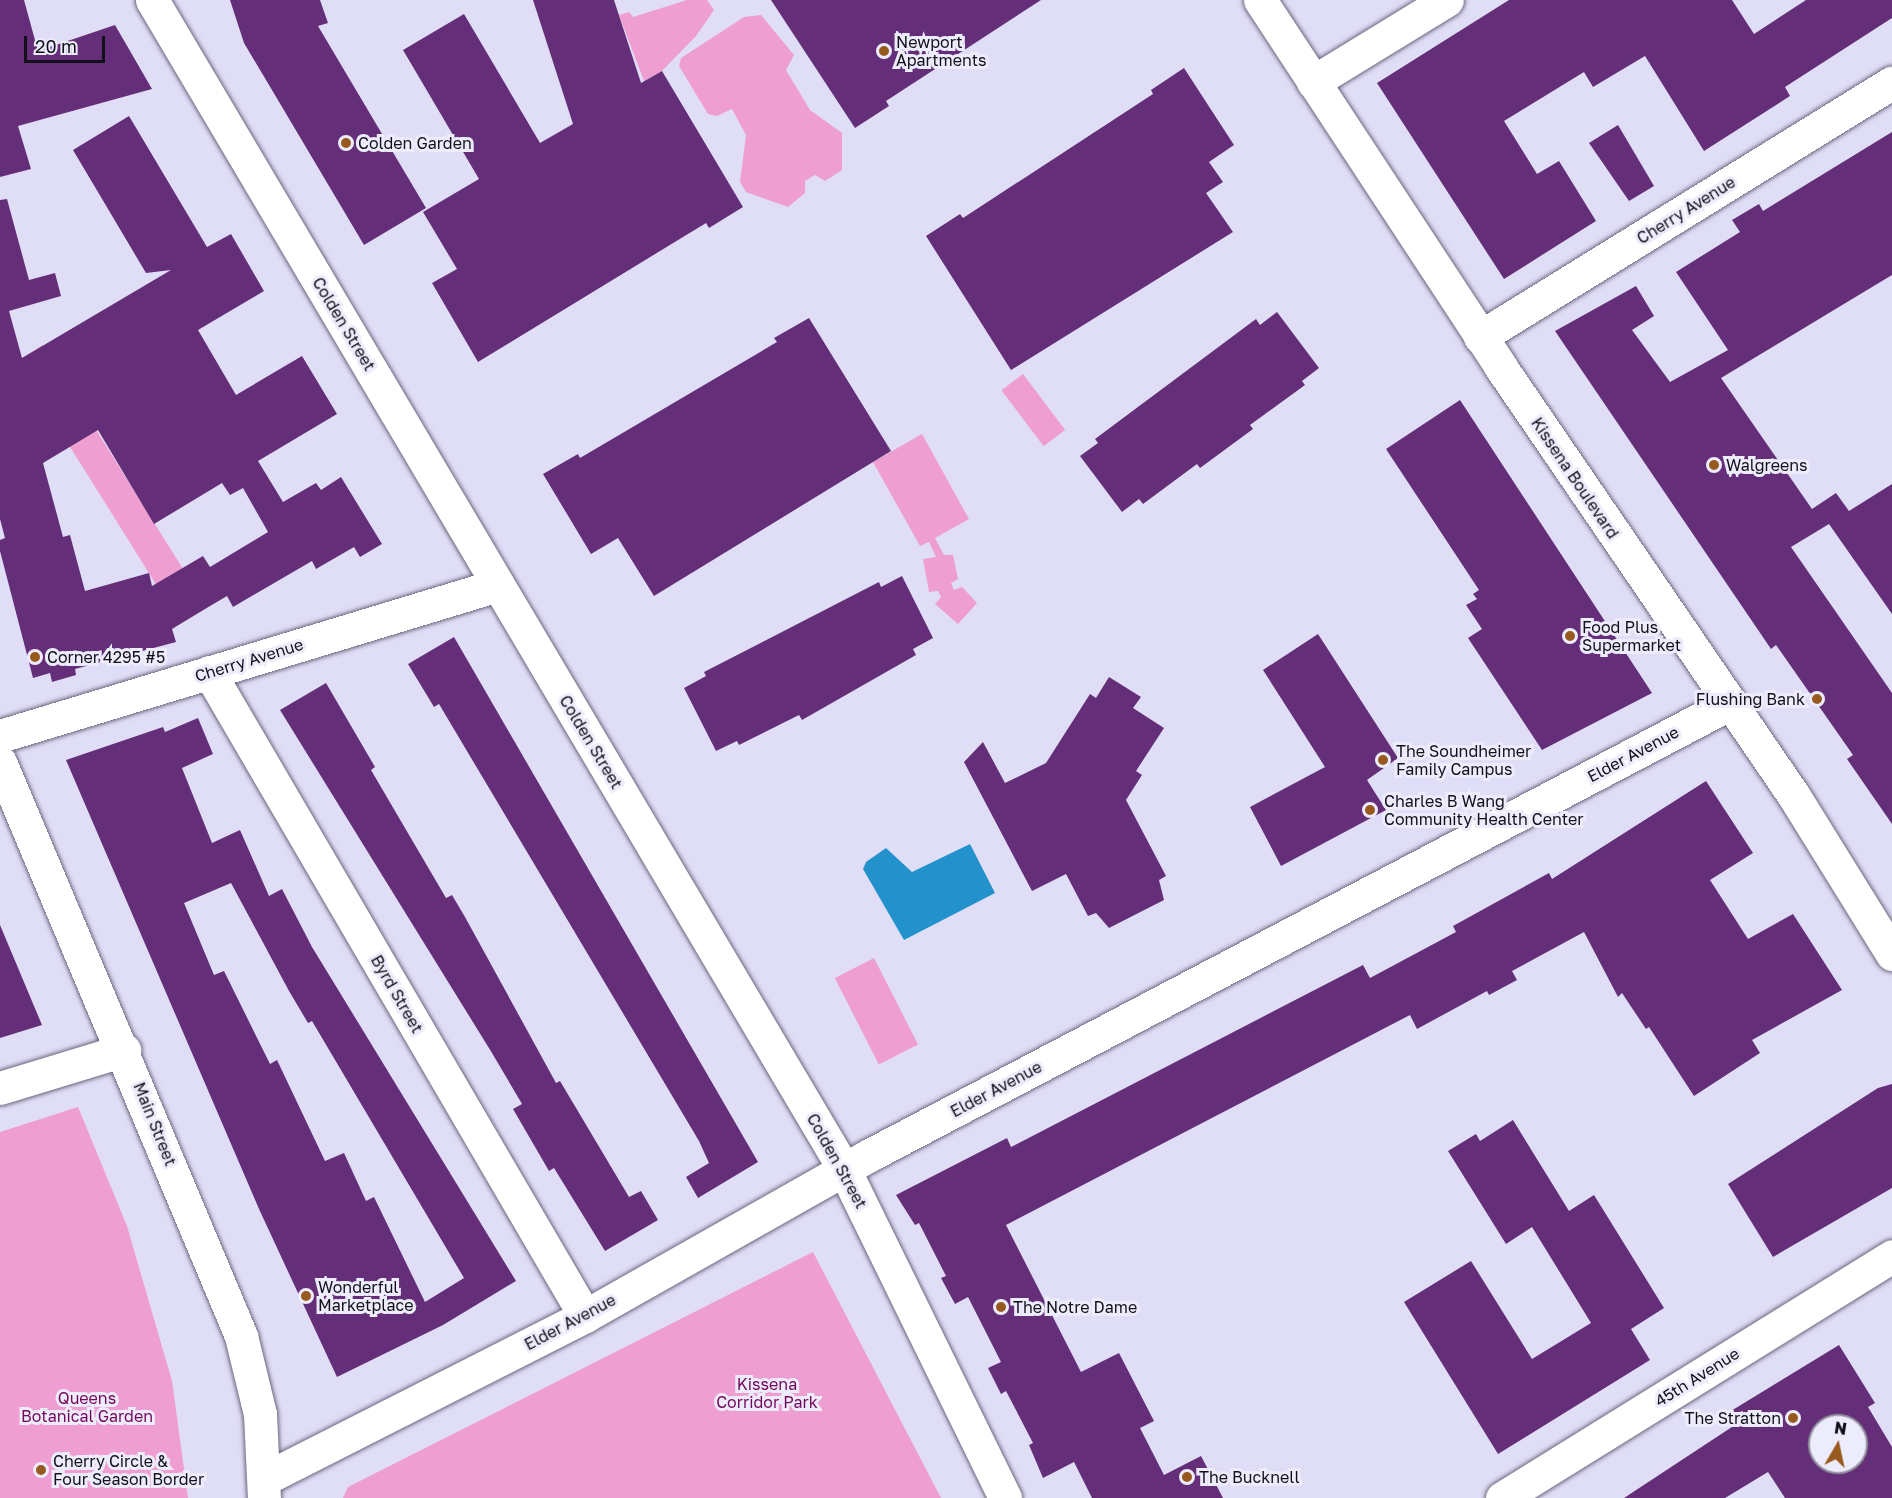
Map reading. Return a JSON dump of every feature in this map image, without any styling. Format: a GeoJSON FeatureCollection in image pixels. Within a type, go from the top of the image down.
{"type":"FeatureCollection","features":[{"type":"Feature","properties":{"kind":"street","name":"Colden Street"},"geometry":{"type":"LineString","coordinates":[[152,0],[844,1169],[1005,1498]]}},
{"type":"Feature","properties":{"kind":"street","name":"Kissena Boulevard"},"geometry":{"type":"LineString","coordinates":[[1260,0],[1480,337],[1800,806],[1892,954]]}},
{"type":"Feature","properties":{"kind":"street"},"geometry":{"type":"LineString","coordinates":[[1313,82],[1447,0]]}},
{"type":"Feature","properties":{"kind":"street","name":"Cherry Avenue"},"geometry":{"type":"LineString","coordinates":[[1480,337],[1892,83]]}},
{"type":"Feature","properties":{"kind":"street","name":"Cherry Avenue"},"geometry":{"type":"LineString","coordinates":[[0,736],[498,585]]}},
{"type":"Feature","properties":{"kind":"street","name":"Byrd Street"},"geometry":{"type":"LineString","coordinates":[[209,672],[585,1316]]}},
{"type":"Feature","properties":{"kind":"street","name":"Elder Avenue"},"geometry":{"type":"LineString","coordinates":[[265,1488],[585,1316],[844,1169],[1729,704]]}},
{"type":"Feature","properties":{"kind":"street","name":"Main Street"},"geometry":{"type":"LineString","coordinates":[[0,762],[124,1050],[241,1336],[260,1414],[265,1488]]}},
{"type":"Feature","properties":{"kind":"street"},"geometry":{"type":"LineString","coordinates":[[0,1088],[124,1050]]}},
{"type":"Feature","properties":{"kind":"street","name":"45th Avenue"},"geometry":{"type":"LineString","coordinates":[[1502,1498],[1892,1256]]}},
{"type":"Feature","properties":{"kind":"green space"},"geometry":{"type":"Polygon","coordinates":[[[687,0],[707,0],[714,10],[696,36],[662,71],[644,81],[619,15],[629,12],[633,17],[687,0]]]}},
{"type":"Feature","properties":{"kind":"green space"},"geometry":{"type":"Polygon","coordinates":[[[761,15],[794,55],[786,70],[810,110],[842,133],[842,170],[825,181],[815,175],[805,181],[805,193],[788,207],[746,192],[740,182],[746,135],[732,109],[717,116],[708,114],[679,66],[681,58],[744,17],[761,15]]]}},
{"type":"Feature","properties":{"kind":"green space"},"geometry":{"type":"Polygon","coordinates":[[[43,345],[182,568],[156,584],[17,361],[43,345]]]}},
{"type":"Feature","properties":{"kind":"green space"},"geometry":{"type":"Polygon","coordinates":[[[1023,374],[1065,430],[1044,446],[1001,390],[1023,374]]]}},
{"type":"Feature","properties":{"kind":"green space"},"geometry":{"type":"Polygon","coordinates":[[[922,434],[969,519],[935,538],[944,555],[953,555],[958,579],[951,583],[954,590],[962,587],[977,603],[958,624],[935,604],[941,597],[938,591],[929,592],[923,559],[936,557],[929,542],[920,546],[873,462],[922,434]]]}},
{"type":"Feature","properties":{"kind":"green space"},"geometry":{"type":"Polygon","coordinates":[[[874,958],[918,1044],[879,1064],[835,978],[874,958]]]}},
{"type":"Feature","properties":{"kind":"green space","name":"Queens Botanical Garden"},"geometry":{"type":"Polygon","coordinates":[[[78,1107],[127,1226],[172,1381],[188,1498],[0,1498],[0,1132],[78,1107]]]}},
{"type":"Feature","properties":{"kind":"green space","name":"Kissena Corridor Park"},"geometry":{"type":"Polygon","coordinates":[[[813,1252],[941,1498],[343,1498],[348,1487],[813,1252]]]}},
{"type":"Feature","properties":{"kind":"water"},"geometry":{"type":"Polygon","coordinates":[[[970,844],[995,893],[904,940],[863,869],[866,862],[886,848],[912,872],[970,844]]]}},
{"type":"Feature","properties":{"kind":"building"},"geometry":{"type":"Polygon","coordinates":[[[0,0],[24,0],[38,51],[115,25],[152,89],[18,126],[31,169],[0,177],[0,0]]]}},
{"type":"Feature","properties":{"kind":"building","name":"Colden Garden"},"geometry":{"type":"Polygon","coordinates":[[[230,0],[320,0],[328,23],[318,26],[426,208],[364,245],[244,43],[230,0]]]}},
{"type":"Feature","properties":{"kind":"building"},"geometry":{"type":"Polygon","coordinates":[[[533,0],[614,0],[641,83],[662,71],[743,207],[709,228],[706,223],[478,362],[432,283],[457,269],[423,212],[479,179],[403,50],[464,14],[540,143],[573,124],[533,0]]]}},
{"type":"Feature","properties":{"kind":"building","name":"Newport Apartments"},"geometry":{"type":"Polygon","coordinates":[[[771,0],[1041,0],[886,101],[889,106],[855,128],[771,0]]]}},
{"type":"Feature","properties":{"kind":"building"},"geometry":{"type":"Polygon","coordinates":[[[1509,0],[1732,0],[1754,34],[1806,0],[1892,0],[1892,18],[1785,87],[1790,96],[1704,151],[1645,56],[1593,87],[1584,72],[1504,121],[1537,174],[1559,161],[1596,221],[1504,279],[1377,83],[1509,0]]]}},
{"type":"Feature","properties":{"kind":"building"},"geometry":{"type":"Polygon","coordinates":[[[1184,68],[1234,145],[1209,162],[1223,182],[1206,193],[1233,232],[1011,370],[926,236],[960,214],[963,218],[1153,94],[1151,90],[1184,68]]]}},
{"type":"Feature","properties":{"kind":"building"},"geometry":{"type":"Polygon","coordinates":[[[129,116],[207,247],[231,234],[264,291],[198,330],[236,395],[302,356],[337,414],[258,461],[283,502],[316,483],[321,490],[341,477],[382,544],[360,557],[354,547],[316,569],[312,561],[233,607],[227,596],[172,629],[176,642],[75,669],[76,675],[52,682],[50,673],[33,678],[0,551],[0,540],[5,538],[0,519],[0,200],[7,199],[29,280],[55,273],[61,296],[9,311],[22,358],[171,270],[146,273],[73,150],[129,116]],[[98,430],[43,463],[63,537],[70,535],[85,591],[149,573],[152,586],[203,556],[210,567],[268,532],[243,488],[230,495],[222,483],[154,524],[98,430]]]}},
{"type":"Feature","properties":{"kind":"building"},"geometry":{"type":"Polygon","coordinates":[[[1618,125],[1654,186],[1629,201],[1589,143],[1618,125]]]}},
{"type":"Feature","properties":{"kind":"building"},"geometry":{"type":"Polygon","coordinates":[[[1892,132],[1892,275],[1721,378],[1812,509],[1836,493],[1849,511],[1892,484],[1892,614],[1829,524],[1791,547],[1892,693],[1892,824],[1847,759],[1853,755],[1776,645],[1771,649],[1555,331],[1636,286],[1654,316],[1632,330],[1670,382],[1728,350],[1676,272],[1740,232],[1732,220],[1759,204],[1763,211],[1892,132]]]}},
{"type":"Feature","properties":{"kind":"building"},"geometry":{"type":"Polygon","coordinates":[[[1277,312],[1319,368],[1302,381],[1305,385],[1250,425],[1253,429],[1200,468],[1197,464],[1143,504],[1139,499],[1122,512],[1080,456],[1098,443],[1095,439],[1256,319],[1260,325],[1277,312]]]}},
{"type":"Feature","properties":{"kind":"building"},"geometry":{"type":"Polygon","coordinates":[[[809,318],[891,451],[654,596],[618,538],[591,554],[543,474],[578,454],[580,458],[777,342],[774,338],[809,318]]]}},
{"type":"Feature","properties":{"kind":"building"},"geometry":{"type":"Polygon","coordinates":[[[1460,400],[1652,693],[1542,750],[1468,638],[1482,629],[1466,605],[1477,599],[1473,594],[1479,590],[1386,449],[1460,400]]]}},
{"type":"Feature","properties":{"kind":"building"},"geometry":{"type":"Polygon","coordinates":[[[902,576],[933,638],[913,649],[916,655],[802,720],[799,715],[739,745],[737,741],[716,751],[684,688],[706,676],[704,672],[879,582],[881,587],[902,576]]]}},
{"type":"Feature","properties":{"kind":"building"},"geometry":{"type":"Polygon","coordinates":[[[1318,634],[1398,758],[1367,780],[1386,810],[1281,866],[1250,807],[1325,767],[1263,670],[1318,634]]]}},
{"type":"Feature","properties":{"kind":"building"},"geometry":{"type":"Polygon","coordinates":[[[454,637],[758,1162],[698,1198],[686,1177],[709,1163],[699,1141],[439,704],[434,707],[408,664],[454,637]]]}},
{"type":"Feature","properties":{"kind":"building"},"geometry":{"type":"Polygon","coordinates":[[[1109,677],[1141,697],[1133,708],[1164,728],[1136,771],[1142,775],[1126,800],[1166,876],[1159,880],[1164,900],[1109,928],[1096,913],[1088,916],[1066,874],[1032,891],[964,762],[983,742],[1005,783],[1046,763],[1090,694],[1096,698],[1109,677]]]}},
{"type":"Feature","properties":{"kind":"building"},"geometry":{"type":"Polygon","coordinates":[[[326,683],[375,767],[371,770],[446,898],[452,895],[556,1083],[560,1081],[629,1197],[641,1191],[658,1220],[605,1251],[554,1168],[549,1171],[513,1109],[522,1104],[280,710],[326,683]]]}},
{"type":"Feature","properties":{"kind":"building"},"geometry":{"type":"Polygon","coordinates":[[[198,718],[213,754],[182,768],[212,843],[240,830],[269,896],[282,889],[312,947],[516,1281],[443,1325],[337,1377],[259,1209],[66,760],[163,727],[165,732],[198,718]],[[231,883],[184,903],[214,975],[224,971],[270,1064],[277,1060],[325,1161],[344,1153],[366,1201],[374,1197],[425,1302],[464,1278],[312,1021],[308,1023],[231,883]]]}},
{"type":"Feature","properties":{"kind":"building"},"geometry":{"type":"Polygon","coordinates":[[[1706,781],[1753,853],[1710,880],[1748,939],[1793,914],[1842,990],[1752,1040],[1760,1053],[1694,1096],[1649,1027],[1646,1029],[1622,993],[1618,997],[1584,932],[1512,971],[1517,980],[1489,995],[1487,991],[1417,1029],[1410,1015],[1006,1225],[1081,1372],[1119,1353],[1154,1421],[1140,1428],[1164,1475],[1201,1456],[1223,1498],[1092,1498],[1074,1462],[1043,1478],[1029,1445],[1033,1443],[1006,1391],[1001,1394],[988,1368],[1001,1362],[968,1297],[955,1304],[941,1278],[946,1276],[919,1223],[915,1225],[896,1195],[1007,1138],[1011,1147],[1363,965],[1370,978],[1456,932],[1453,926],[1549,873],[1552,879],[1706,781]]]}},
{"type":"Feature","properties":{"kind":"building"},"geometry":{"type":"Polygon","coordinates":[[[0,925],[42,1025],[0,1038],[0,925]]]}},
{"type":"Feature","properties":{"kind":"building"},"geometry":{"type":"Polygon","coordinates":[[[1892,1084],[1892,1188],[1773,1257],[1728,1184],[1878,1088],[1892,1084]]]}},
{"type":"Feature","properties":{"kind":"building"},"geometry":{"type":"Polygon","coordinates":[[[1513,1120],[1569,1211],[1594,1195],[1664,1308],[1631,1329],[1650,1360],[1498,1454],[1404,1302],[1471,1261],[1532,1359],[1591,1323],[1532,1227],[1506,1244],[1448,1151],[1476,1134],[1480,1141],[1513,1120]]]}},
{"type":"Feature","properties":{"kind":"building"},"geometry":{"type":"Polygon","coordinates":[[[1839,1345],[1875,1403],[1868,1407],[1892,1447],[1892,1498],[1785,1498],[1768,1472],[1725,1498],[1624,1498],[1738,1423],[1731,1411],[1839,1345]]]}},
{"type":"Feature","properties":{"kind":"place","name":"Newport Apartments"},"geometry":{"type":"Point","coordinates":[884,51]}},
{"type":"Feature","properties":{"kind":"place","name":"Colden Garden"},"geometry":{"type":"Point","coordinates":[346,143]}},
{"type":"Feature","properties":{"kind":"place","name":"Walgreens"},"geometry":{"type":"Point","coordinates":[1714,465]}},
{"type":"Feature","properties":{"kind":"place","name":"Food Plus Supermarket"},"geometry":{"type":"Point","coordinates":[1570,636]}},
{"type":"Feature","properties":{"kind":"place","name":"Corner 4295 #5"},"geometry":{"type":"Point","coordinates":[35,657]}},
{"type":"Feature","properties":{"kind":"place","name":"Flushing Bank"},"geometry":{"type":"Point","coordinates":[1817,699]}},
{"type":"Feature","properties":{"kind":"place","name":"The Soundheimer Family Campus"},"geometry":{"type":"Point","coordinates":[1383,760]}},
{"type":"Feature","properties":{"kind":"place","name":"Charles B Wang Community Health Center"},"geometry":{"type":"Point","coordinates":[1370,810]}},
{"type":"Feature","properties":{"kind":"place","name":"Wonderful Marketplace"},"geometry":{"type":"Point","coordinates":[306,1296]}},
{"type":"Feature","properties":{"kind":"place","name":"The Notre Dame"},"geometry":{"type":"Point","coordinates":[1001,1307]}},
{"type":"Feature","properties":{"kind":"place","name":"The Stratton"},"geometry":{"type":"Point","coordinates":[1793,1418]}},
{"type":"Feature","properties":{"kind":"place","name":"Cherry Circle & Four Season Border"},"geometry":{"type":"Point","coordinates":[41,1470]}},
{"type":"Feature","properties":{"kind":"place","name":"The Bucknell"},"geometry":{"type":"Point","coordinates":[1187,1477]}}]}
